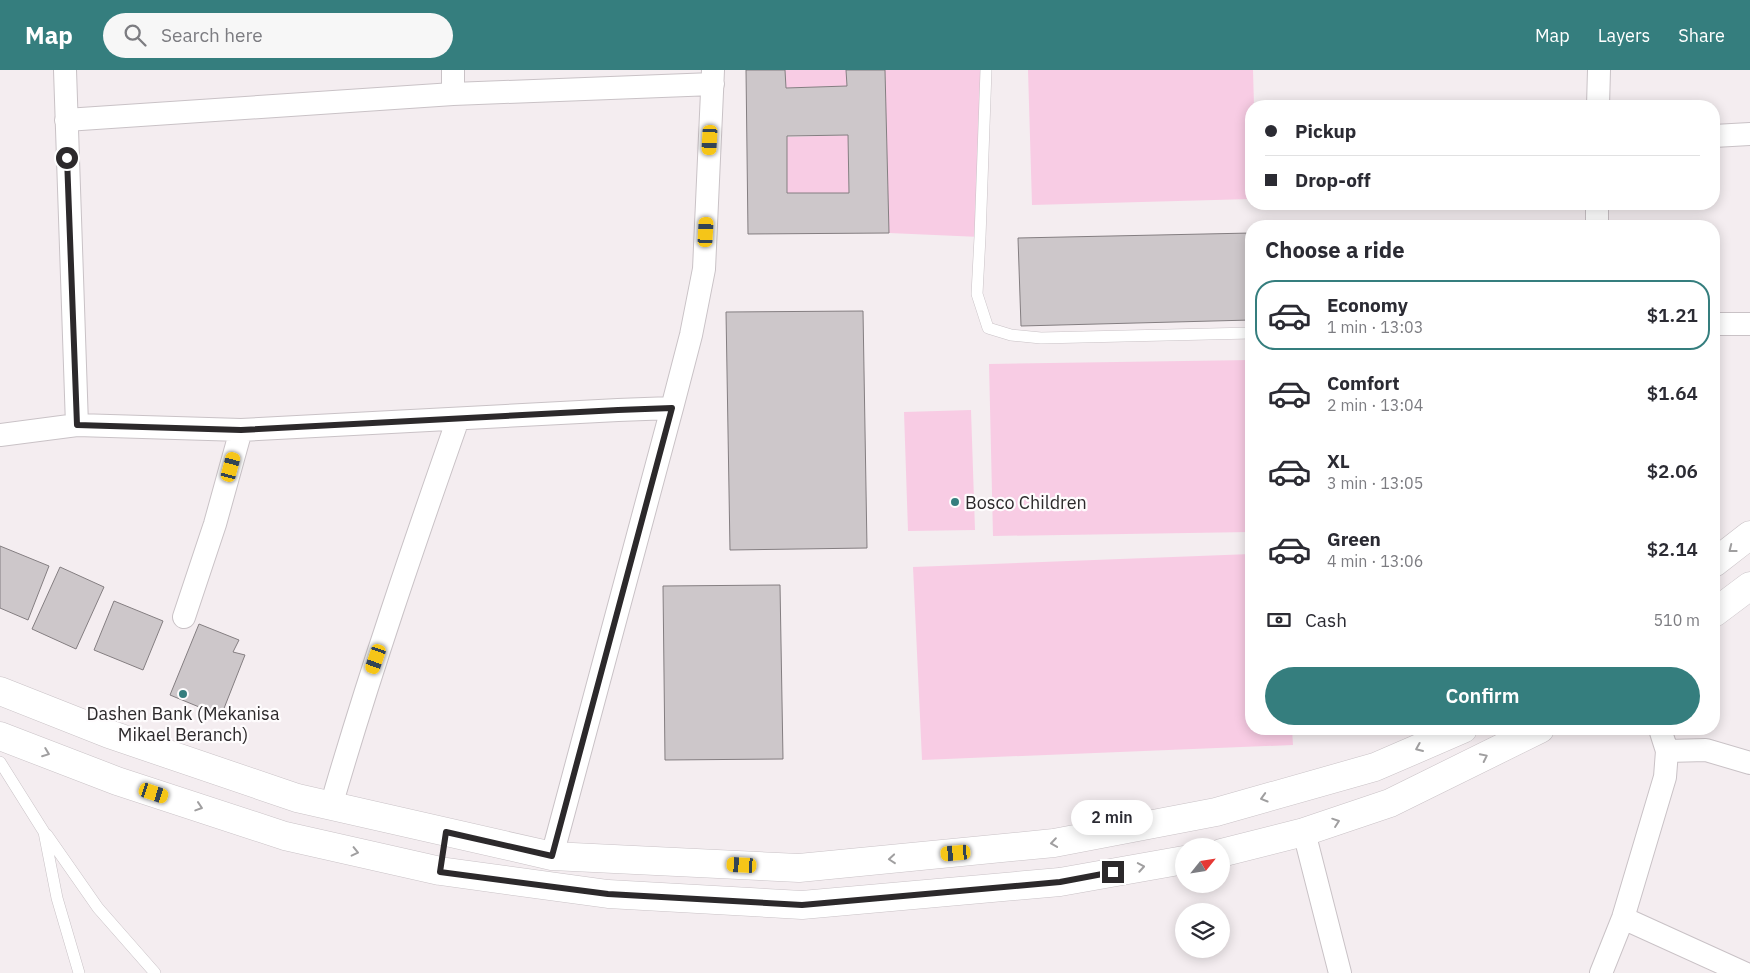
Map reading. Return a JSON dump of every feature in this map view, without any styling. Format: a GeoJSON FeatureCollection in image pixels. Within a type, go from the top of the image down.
{"type":"FeatureCollection","features":[{"type":"Feature","properties":{"kind":"main road"},"geometry":{"type":"LineString","coordinates":[[1720,558],[1750,535]]}},
{"type":"Feature","properties":{"kind":"main road"},"geometry":{"type":"LineString","coordinates":[[1720,608],[1750,586]]}},
{"type":"Feature","properties":{"kind":"main road"},"geometry":{"type":"LineString","coordinates":[[0,691],[108,734],[298,798],[552,856],[799,868],[1054,843],[1216,812],[1375,767],[1447,735]]}},
{"type":"Feature","properties":{"kind":"main road"},"geometry":{"type":"LineString","coordinates":[[1230,851],[1304,832],[1390,803],[1528,735]]}},
{"type":"Feature","properties":{"kind":"main road"},"geometry":{"type":"LineString","coordinates":[[0,736],[117,780],[285,836],[440,872],[608,894],[802,905],[1060,882],[1175,862]]}},
{"type":"Feature","properties":{"kind":"main road"},"geometry":{"type":"LineString","coordinates":[[440,872],[446,832]]}},
{"type":"Feature","properties":{"kind":"street"},"geometry":{"type":"LineString","coordinates":[[65,70],[77,425]]}},
{"type":"Feature","properties":{"kind":"street"},"geometry":{"type":"LineString","coordinates":[[453,70],[453,94]]}},
{"type":"Feature","properties":{"kind":"street"},"geometry":{"type":"LineString","coordinates":[[1598,100],[1599,70]]}},
{"type":"Feature","properties":{"kind":"street"},"geometry":{"type":"LineString","coordinates":[[66,120],[713,77],[704,269],[691,335],[552,856]]}},
{"type":"Feature","properties":{"kind":"street"},"geometry":{"type":"LineString","coordinates":[[1720,136],[1750,134]]}},
{"type":"Feature","properties":{"kind":"street"},"geometry":{"type":"LineString","coordinates":[[1720,324],[1750,324]]}},
{"type":"Feature","properties":{"kind":"street"},"geometry":{"type":"LineString","coordinates":[[0,435],[77,425],[241,430],[672,408]]}},
{"type":"Feature","properties":{"kind":"street"},"geometry":{"type":"LineString","coordinates":[[331,806],[359,711],[458,419]]}},
{"type":"Feature","properties":{"kind":"street"},"geometry":{"type":"LineString","coordinates":[[184,616],[215,524],[241,430]]}},
{"type":"Feature","properties":{"kind":"street"},"geometry":{"type":"LineString","coordinates":[[1601,973],[1623,918],[1665,777],[1667,751],[1662,735]]}},
{"type":"Feature","properties":{"kind":"street"},"geometry":{"type":"LineString","coordinates":[[1667,751],[1706,750],[1750,763]]}},
{"type":"Feature","properties":{"kind":"street"},"geometry":{"type":"LineString","coordinates":[[1304,832],[1340,973]]}},
{"type":"Feature","properties":{"kind":"street"},"geometry":{"type":"LineString","coordinates":[[1623,918],[1744,973]]}},
{"type":"Feature","properties":{"kind":"lane"},"geometry":{"type":"LineString","coordinates":[[986,70],[977,294],[988,328],[1011,334],[1041,338],[1245,333]]}},
{"type":"Feature","properties":{"kind":"lane"},"geometry":{"type":"LineString","coordinates":[[1,766],[44,832],[98,908],[155,973]]}},
{"type":"Feature","properties":{"kind":"lane"},"geometry":{"type":"LineString","coordinates":[[44,832],[57,898],[79,973]]}},
{"type":"Feature","properties":{"kind":"shaded area"},"geometry":{"type":"Polygon","coordinates":[[[785,70],[846,70],[847,86],[786,88],[785,70]]]}},
{"type":"Feature","properties":{"kind":"shaded area"},"geometry":{"type":"Polygon","coordinates":[[[885,70],[986,70],[980,237],[889,233],[885,70]]]}},
{"type":"Feature","properties":{"kind":"shaded area"},"geometry":{"type":"Polygon","coordinates":[[[1028,70],[1253,70],[1254,100],[1245,100],[1245,199],[1032,205],[1028,70]]]}},
{"type":"Feature","properties":{"kind":"shaded area"},"geometry":{"type":"Polygon","coordinates":[[[848,135],[849,193],[787,193],[787,137],[848,135]]]}},
{"type":"Feature","properties":{"kind":"shaded area"},"geometry":{"type":"Polygon","coordinates":[[[1245,360],[1245,532],[993,536],[989,364],[1245,360]]]}},
{"type":"Feature","properties":{"kind":"shaded area"},"geometry":{"type":"Polygon","coordinates":[[[971,410],[975,530],[908,531],[904,412],[971,410]]]}},
{"type":"Feature","properties":{"kind":"shaded area"},"geometry":{"type":"Polygon","coordinates":[[[1245,554],[1245,735],[1292,735],[1293,745],[922,760],[913,567],[1245,554]]]}},
{"type":"Feature","properties":{"kind":"building"},"geometry":{"type":"Polygon","coordinates":[[[746,70],[785,70],[786,88],[847,86],[846,70],[885,70],[889,233],[748,234],[746,70]],[[848,135],[787,136],[787,193],[849,193],[848,135]]]}},
{"type":"Feature","properties":{"kind":"building"},"geometry":{"type":"Polygon","coordinates":[[[1245,233],[1245,320],[1021,326],[1018,238],[1245,233]]]}},
{"type":"Feature","properties":{"kind":"building"},"geometry":{"type":"Polygon","coordinates":[[[863,311],[867,548],[730,550],[726,312],[863,311]]]}},
{"type":"Feature","properties":{"kind":"building"},"geometry":{"type":"Polygon","coordinates":[[[0,546],[49,566],[28,620],[0,608],[0,546]]]}},
{"type":"Feature","properties":{"kind":"building"},"geometry":{"type":"Polygon","coordinates":[[[60,567],[104,587],[76,649],[32,629],[60,567]]]}},
{"type":"Feature","properties":{"kind":"building"},"geometry":{"type":"Polygon","coordinates":[[[780,585],[783,759],[665,760],[663,586],[780,585]]]}},
{"type":"Feature","properties":{"kind":"building"},"geometry":{"type":"Polygon","coordinates":[[[114,601],[163,621],[143,670],[94,650],[114,601]]]}},
{"type":"Feature","properties":{"kind":"building"},"geometry":{"type":"Polygon","coordinates":[[[199,624],[239,640],[233,652],[245,655],[221,716],[170,695],[199,624]]]}},
{"type":"Feature","properties":{"kind":"place","name":"Bosco Children"},"geometry":{"type":"Point","coordinates":[955,502]}},
{"type":"Feature","properties":{"kind":"place","name":"Dashen Bank (Mekanisa Mikael Beranch)"},"geometry":{"type":"Point","coordinates":[183,694]}},
{"type":"Feature","properties":{"kind":"route"},"geometry":{"type":"LineString","coordinates":[[67,158],[77,425],[241,430],[672,408],[552,856],[446,832],[440,872],[608,894],[802,905],[1060,882],[1113,872]]}}]}
